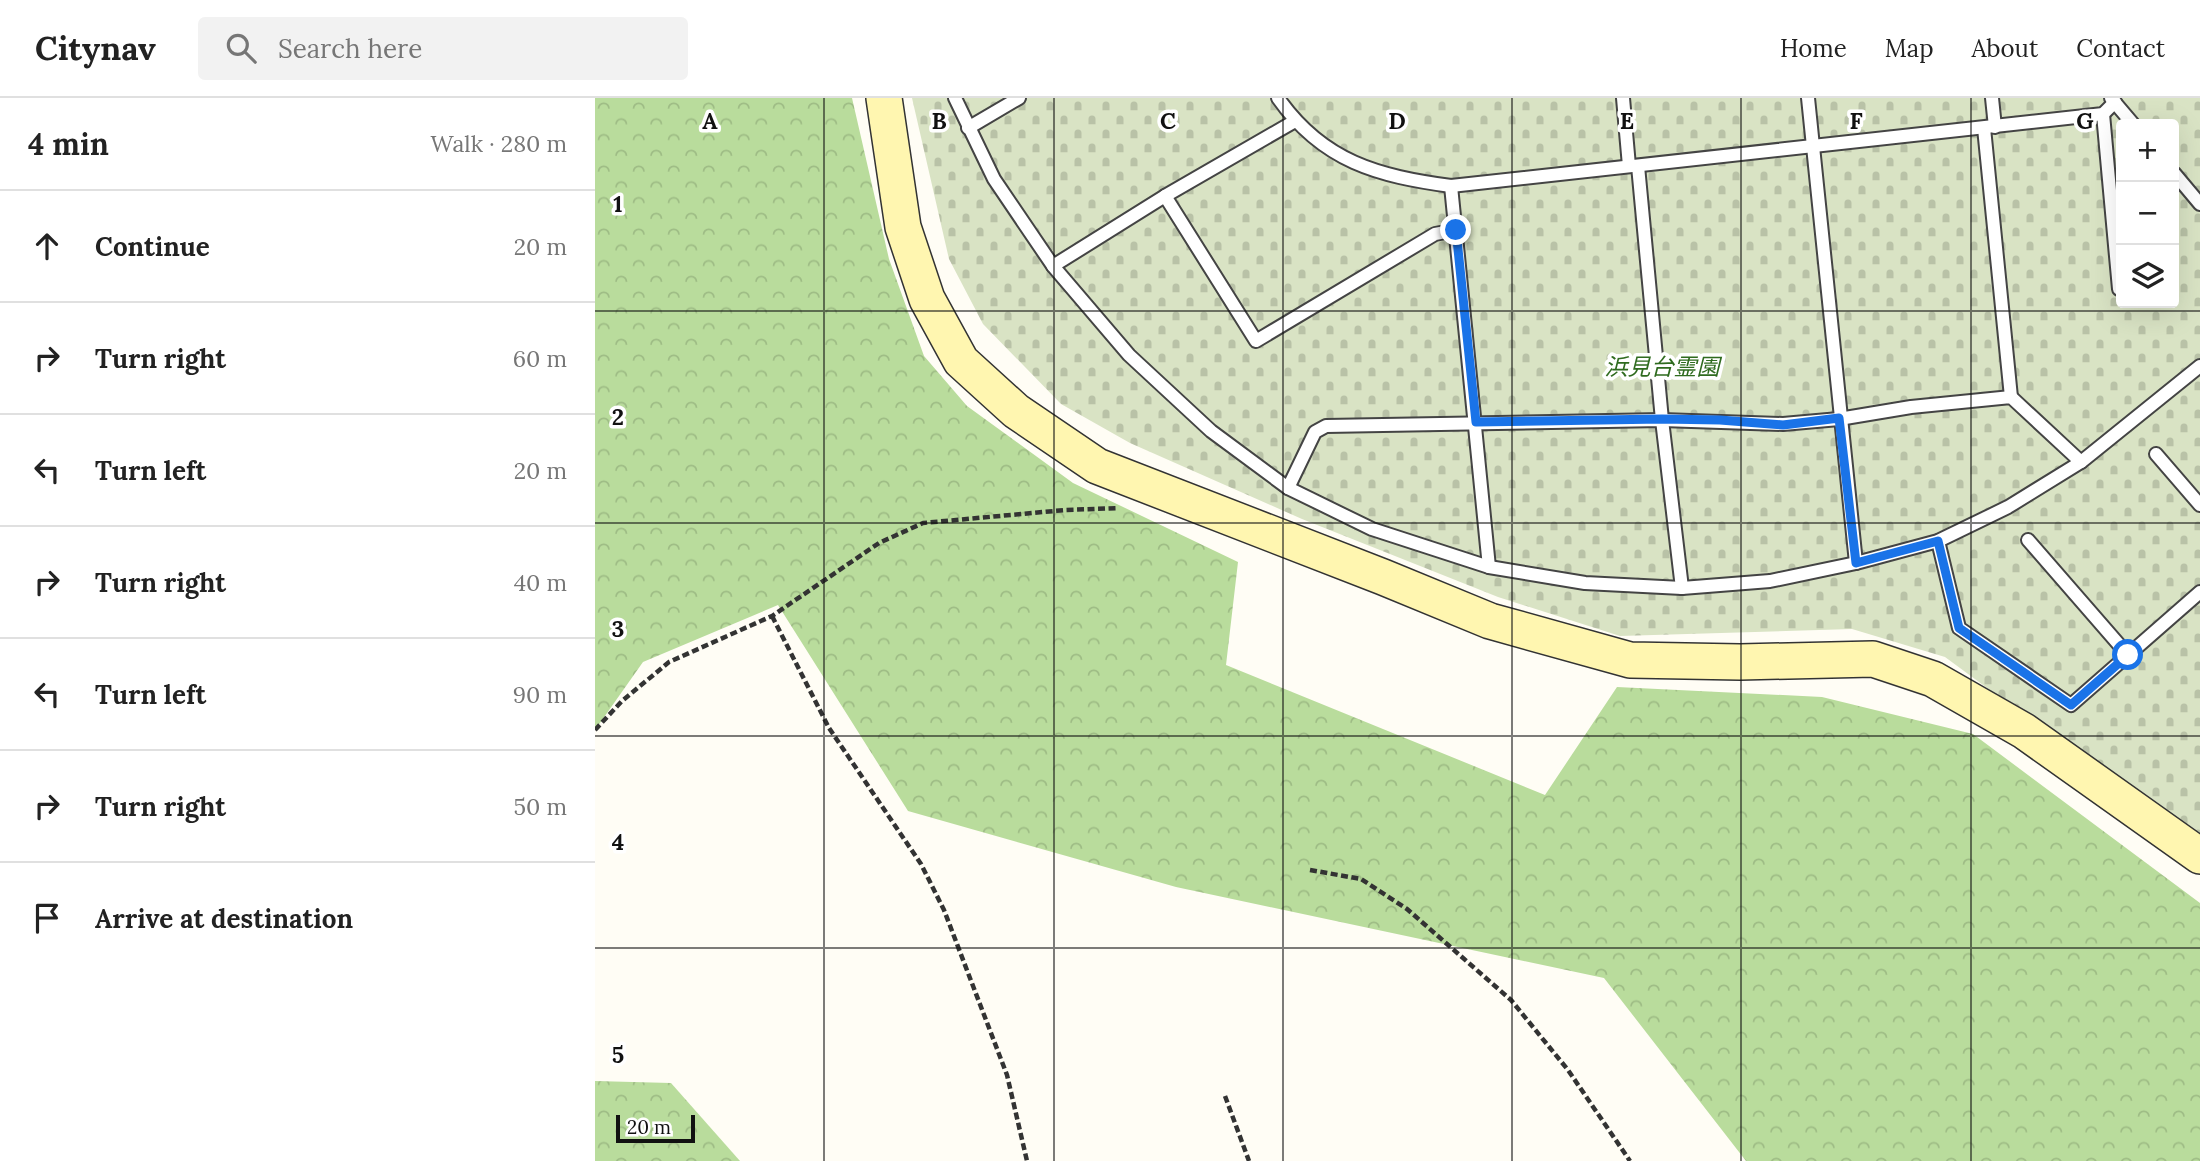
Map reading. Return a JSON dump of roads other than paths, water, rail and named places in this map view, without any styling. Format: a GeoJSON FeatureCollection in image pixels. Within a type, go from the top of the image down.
{"type":"FeatureCollection","features":[{"type":"Feature","properties":{"kind":"street"},"geometry":{"type":"LineString","coordinates":[[884,98],[902,226],[927,299],[961,361],[1016,411],[1097,466],[1490,621],[1630,660],[1740,662],[1873,659],[1933,679],[2024,731],[2200,856]]}},
{"type":"Feature","properties":{"kind":"lane"},"geometry":{"type":"LineString","coordinates":[[955,98],[994,179],[1053,266],[1140,364],[1211,431],[1288,488],[1372,528],[1489,567],[1585,583],[1682,588],[1770,581],[1856,563],[1938,541],[2008,507],[2081,462],[2200,366]]}},
{"type":"Feature","properties":{"kind":"lane"},"geometry":{"type":"LineString","coordinates":[[968,128],[1019,98]]}},
{"type":"Feature","properties":{"kind":"lane"},"geometry":{"type":"LineString","coordinates":[[1278,98],[1295,121],[1333,152],[1366,169],[1407,180],[1451,186],[2102,114]]}},
{"type":"Feature","properties":{"kind":"lane"},"geometry":{"type":"LineString","coordinates":[[1623,98],[1634,166],[1682,588]]}},
{"type":"Feature","properties":{"kind":"lane"},"geometry":{"type":"LineString","coordinates":[[1808,98],[1856,563]]}},
{"type":"Feature","properties":{"kind":"lane"},"geometry":{"type":"LineString","coordinates":[[1992,98],[1989,127],[2011,397],[2081,462]]}},
{"type":"Feature","properties":{"kind":"lane"},"geometry":{"type":"LineString","coordinates":[[2116,258],[2102,114],[2113,100],[2129,119]]}},
{"type":"Feature","properties":{"kind":"lane"},"geometry":{"type":"LineString","coordinates":[[1053,266],[1165,196],[1295,121]]}},
{"type":"Feature","properties":{"kind":"lane"},"geometry":{"type":"LineString","coordinates":[[2179,179],[2200,204]]}},
{"type":"Feature","properties":{"kind":"lane"},"geometry":{"type":"LineString","coordinates":[[1451,186],[1489,567]]}},
{"type":"Feature","properties":{"kind":"lane"},"geometry":{"type":"LineString","coordinates":[[1165,196],[1256,341],[1435,234],[1456,230]]}},
{"type":"Feature","properties":{"kind":"lane"},"geometry":{"type":"LineString","coordinates":[[1288,488],[1315,432],[1326,426],[1662,419],[1783,425],[1911,407],[2011,397]]}},
{"type":"Feature","properties":{"kind":"lane"},"geometry":{"type":"LineString","coordinates":[[2156,454],[2200,505]]}},
{"type":"Feature","properties":{"kind":"lane"},"geometry":{"type":"LineString","coordinates":[[2028,540],[2128,655]]}},
{"type":"Feature","properties":{"kind":"lane"},"geometry":{"type":"LineString","coordinates":[[1938,541],[1959,628],[2071,705],[2200,592]]}},
{"type":"Feature","properties":{"kind":"park label","name":"浜見台霊園"},"geometry":{"type":"Point","coordinates":[1662,366]}}]}
